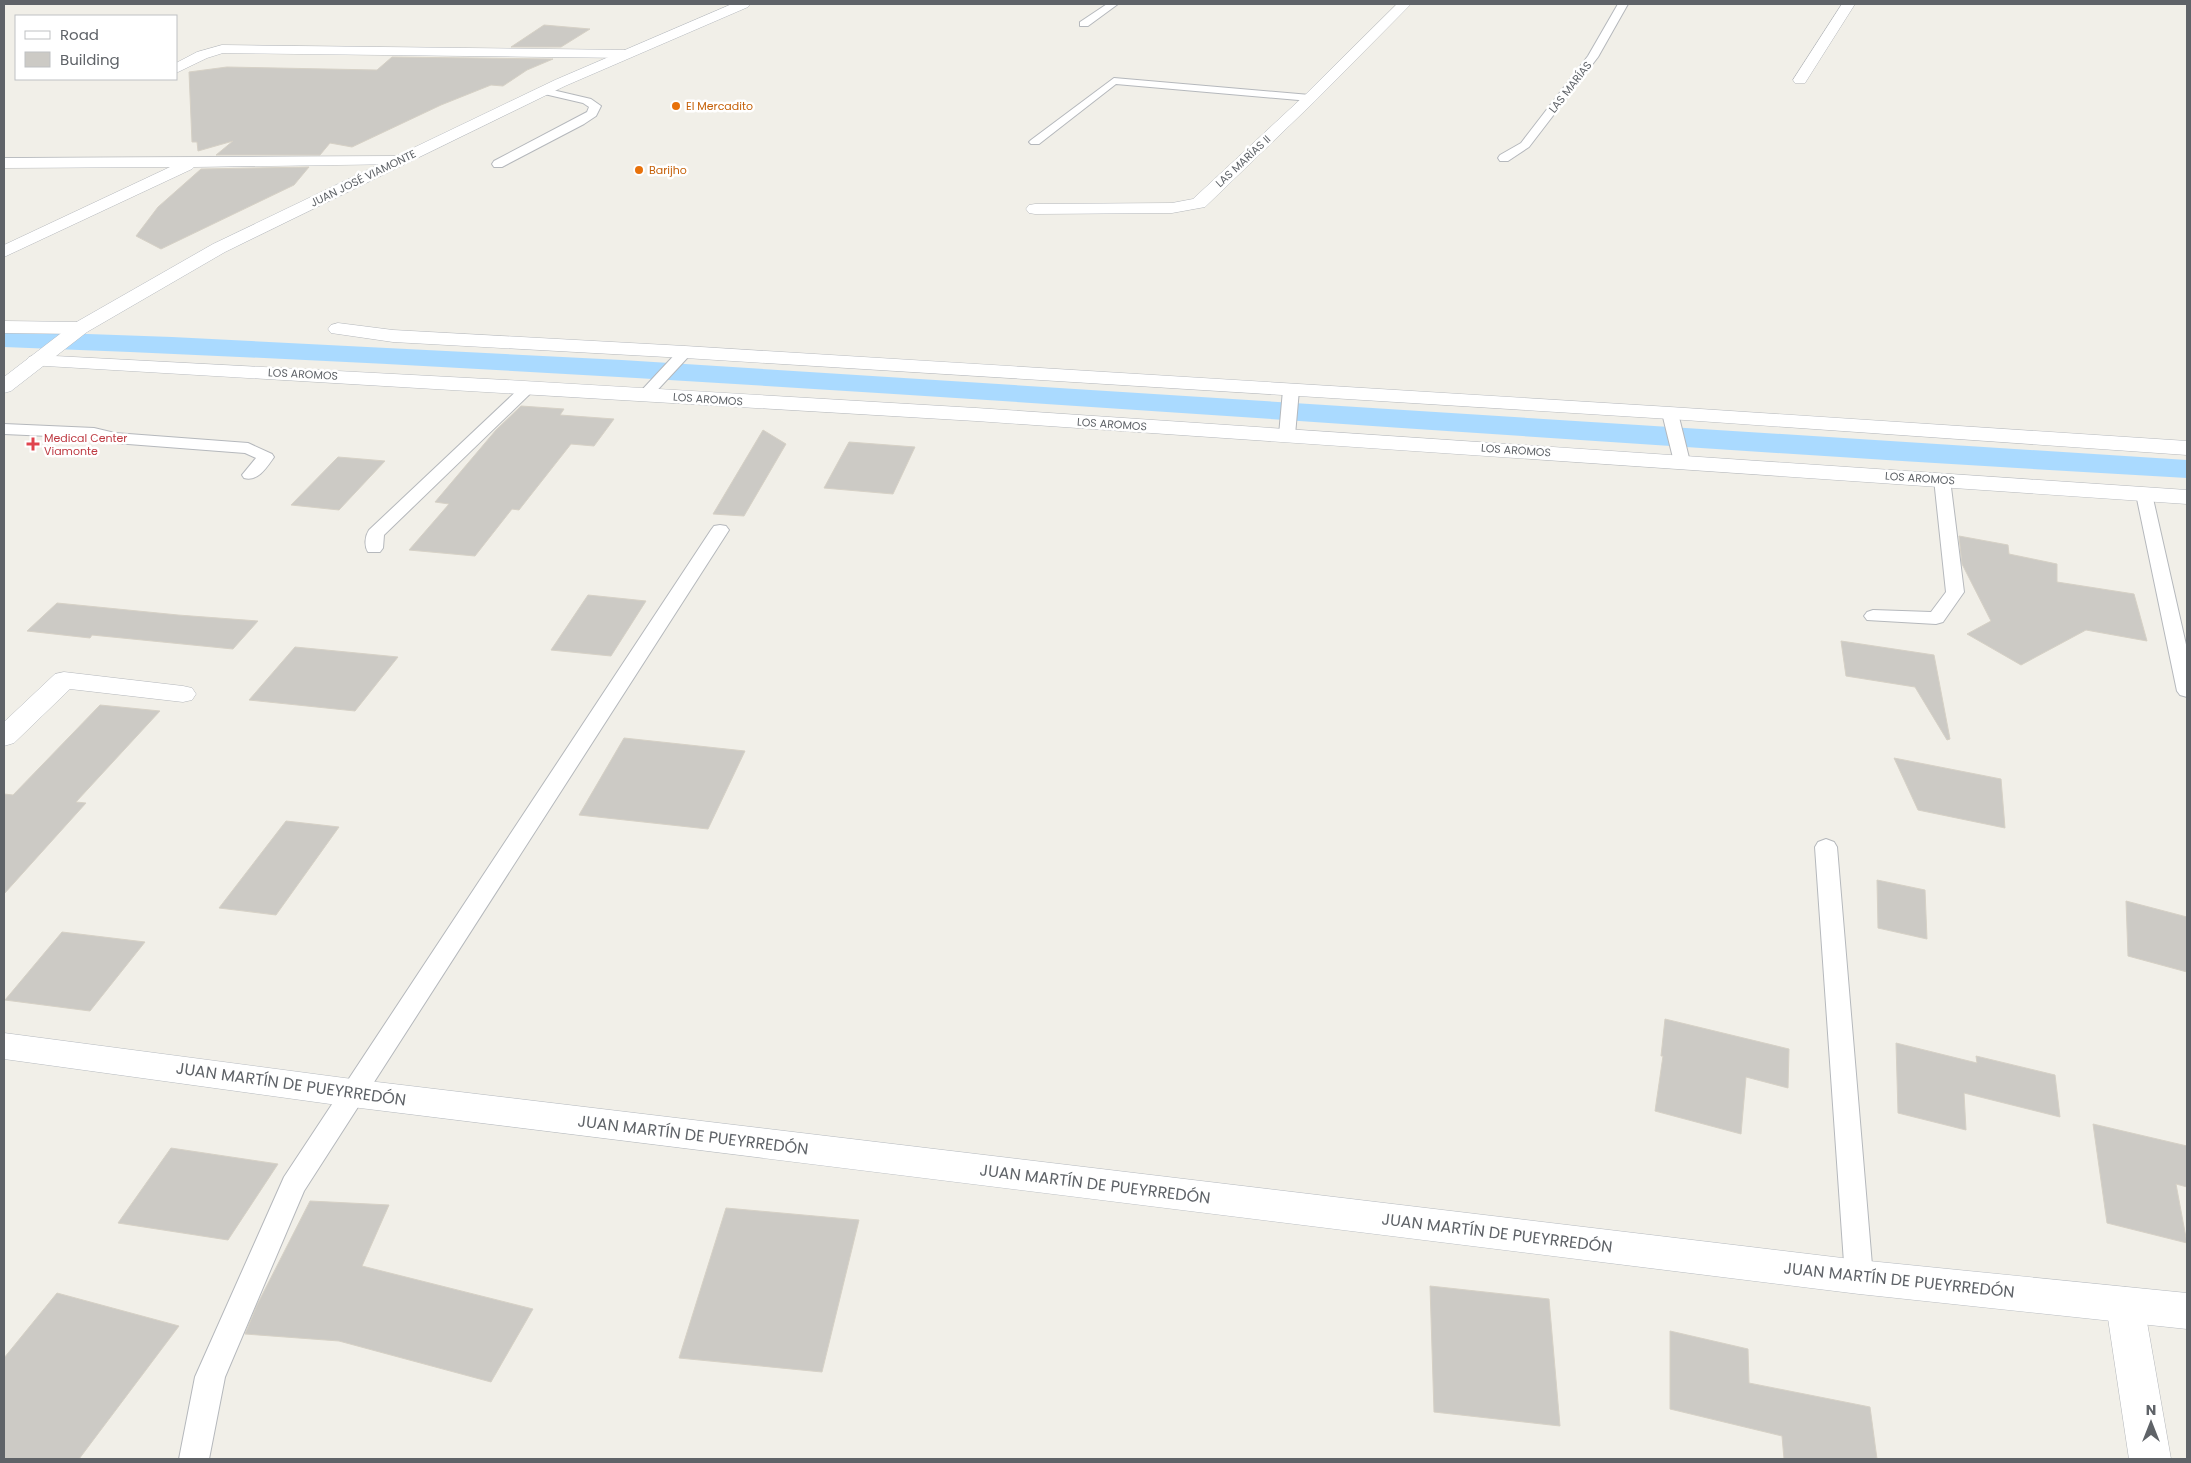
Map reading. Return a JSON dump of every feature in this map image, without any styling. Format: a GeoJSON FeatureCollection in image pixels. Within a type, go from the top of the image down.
{"type":"FeatureCollection","features":[{"type":"Feature","properties":{"kind":"street","name":"JUAN JOSÉ VIAMONTE"},"geometry":{"type":"LineString","coordinates":[[4,388],[80,328],[219,248],[544,91],[743,4]]}},
{"type":"Feature","properties":{"kind":"street","name":"LAS MARÍAS II"},"geometry":{"type":"LineString","coordinates":[[1035,209],[1172,208],[1199,203],[1310,98],[1404,4]]}},
{"type":"Feature","properties":{"kind":"street"},"geometry":{"type":"LineString","coordinates":[[1800,80],[1848,4]]}},
{"type":"Feature","properties":{"kind":"street"},"geometry":{"type":"LineString","coordinates":[[178,68],[202,55],[222,49],[628,54]]}},
{"type":"Feature","properties":{"kind":"street"},"geometry":{"type":"LineString","coordinates":[[4,163],[399,161]]}},
{"type":"Feature","properties":{"kind":"street"},"geometry":{"type":"LineString","coordinates":[[4,252],[194,163]]}},
{"type":"Feature","properties":{"kind":"street"},"geometry":{"type":"LineString","coordinates":[[4,327],[80,328]]}},
{"type":"Feature","properties":{"kind":"street"},"geometry":{"type":"LineString","coordinates":[[338,329],[393,336],[685,352],[1670,413],[2187,448]]}},
{"type":"Feature","properties":{"kind":"street","name":"LOS AROMOS"},"geometry":{"type":"LineString","coordinates":[[36,361],[352,376],[529,387],[1287,435],[2187,497]]}},
{"type":"Feature","properties":{"kind":"street"},"geometry":{"type":"LineString","coordinates":[[4,737],[64,680],[183,694]]}},
{"type":"Feature","properties":{"kind":"street","name":"JUAN MARTÍN DE PUEYRREDÓN"},"geometry":{"type":"LineString","coordinates":[[4,1046],[352,1093],[1859,1277],[2187,1311]]}},
{"type":"Feature","properties":{"kind":"street"},"geometry":{"type":"LineString","coordinates":[[2125,1305],[2150,1459]]}},
{"type":"Feature","properties":{"kind":"lane"},"geometry":{"type":"LineString","coordinates":[[1084,24],[1113,4]]}},
{"type":"Feature","properties":{"kind":"lane","name":"LAS MARÍAS"},"geometry":{"type":"LineString","coordinates":[[1504,158],[1525,146],[1593,57],[1624,4]]}},
{"type":"Feature","properties":{"kind":"lane"},"geometry":{"type":"LineString","coordinates":[[1035,142],[1114,81],[1310,98]]}},
{"type":"Feature","properties":{"kind":"lane"},"geometry":{"type":"LineString","coordinates":[[498,164],[592,114],[595,106],[587,101],[544,91]]}},
{"type":"Feature","properties":{"kind":"lane"},"geometry":{"type":"LineString","coordinates":[[645,395],[685,352]]}},
{"type":"Feature","properties":{"kind":"lane"},"geometry":{"type":"LineString","coordinates":[[374,548],[375,534],[529,387]]}},
{"type":"Feature","properties":{"kind":"lane"},"geometry":{"type":"LineString","coordinates":[[1287,435],[1291,390]]}},
{"type":"Feature","properties":{"kind":"lane"},"geometry":{"type":"LineString","coordinates":[[1670,413],[1682,462]]}},
{"type":"Feature","properties":{"kind":"lane"},"geometry":{"type":"LineString","coordinates":[[4,429],[94,433],[115,438],[248,448],[266,457],[250,475]]}},
{"type":"Feature","properties":{"kind":"lane"},"geometry":{"type":"LineString","coordinates":[[1873,616],[1936,618],[1955,592],[1942,479]]}},
{"type":"Feature","properties":{"kind":"lane"},"geometry":{"type":"LineString","coordinates":[[2144,494],[2187,691]]}},
{"type":"Feature","properties":{"kind":"lane"},"geometry":{"type":"LineString","coordinates":[[194,1459],[210,1377],[294,1185],[352,1093],[720,530]]}},
{"type":"Feature","properties":{"kind":"lane"},"geometry":{"type":"LineString","coordinates":[[1826,846],[1859,1277]]}},
{"type":"Feature","properties":{"kind":"building"},"geometry":{"type":"Polygon","coordinates":[[[544,25],[590,29],[561,47],[511,47],[544,25]]]}},
{"type":"Feature","properties":{"kind":"building"},"geometry":{"type":"Polygon","coordinates":[[[392,57],[553,59],[527,70],[503,86],[491,85],[441,105],[352,147],[330,143],[320,155],[216,155],[233,141],[198,151],[197,142],[192,142],[189,72],[227,67],[377,70],[392,57]]]}},
{"type":"Feature","properties":{"kind":"building"},"geometry":{"type":"Polygon","coordinates":[[[309,167],[294,185],[161,249],[136,236],[158,207],[201,169],[309,167]]]}},
{"type":"Feature","properties":{"kind":"building"},"geometry":{"type":"Polygon","coordinates":[[[521,406],[564,409],[560,415],[614,419],[594,446],[571,444],[519,510],[512,509],[475,556],[409,550],[449,504],[435,502],[496,430],[521,406]]]}},
{"type":"Feature","properties":{"kind":"building"},"geometry":{"type":"Polygon","coordinates":[[[763,430],[786,444],[744,516],[713,514],[763,430]]]}},
{"type":"Feature","properties":{"kind":"building"},"geometry":{"type":"Polygon","coordinates":[[[849,442],[915,447],[893,494],[824,488],[849,442]]]}},
{"type":"Feature","properties":{"kind":"building"},"geometry":{"type":"Polygon","coordinates":[[[338,457],[385,461],[339,510],[291,505],[338,457]]]}},
{"type":"Feature","properties":{"kind":"building"},"geometry":{"type":"Polygon","coordinates":[[[1959,536],[2008,545],[2009,554],[2057,564],[2057,582],[2134,594],[2147,641],[2086,630],[2021,665],[1967,634],[1991,621],[1962,564],[1959,536]]]}},
{"type":"Feature","properties":{"kind":"building"},"geometry":{"type":"Polygon","coordinates":[[[588,595],[646,601],[611,656],[551,650],[588,595]]]}},
{"type":"Feature","properties":{"kind":"building"},"geometry":{"type":"Polygon","coordinates":[[[57,603],[258,621],[233,649],[92,635],[90,638],[27,631],[57,603]]]}},
{"type":"Feature","properties":{"kind":"building"},"geometry":{"type":"Polygon","coordinates":[[[1841,641],[1934,655],[1950,739],[1947,740],[1915,687],[1846,676],[1841,641]]]}},
{"type":"Feature","properties":{"kind":"building"},"geometry":{"type":"Polygon","coordinates":[[[295,647],[398,657],[355,711],[249,700],[295,647]]]}},
{"type":"Feature","properties":{"kind":"building"},"geometry":{"type":"Polygon","coordinates":[[[100,705],[160,711],[76,802],[86,803],[4,894],[4,794],[13,795],[100,705]]]}},
{"type":"Feature","properties":{"kind":"building"},"geometry":{"type":"Polygon","coordinates":[[[624,738],[745,751],[708,829],[579,815],[624,738]]]}},
{"type":"Feature","properties":{"kind":"building"},"geometry":{"type":"Polygon","coordinates":[[[1894,758],[2001,779],[2005,828],[1918,810],[1894,758]]]}},
{"type":"Feature","properties":{"kind":"building"},"geometry":{"type":"Polygon","coordinates":[[[286,821],[339,827],[276,915],[219,908],[286,821]]]}},
{"type":"Feature","properties":{"kind":"building"},"geometry":{"type":"Polygon","coordinates":[[[1877,880],[1925,890],[1927,939],[1878,928],[1877,880]]]}},
{"type":"Feature","properties":{"kind":"building"},"geometry":{"type":"Polygon","coordinates":[[[2126,901],[2187,917],[2187,972],[2128,956],[2126,901]]]}},
{"type":"Feature","properties":{"kind":"building"},"geometry":{"type":"Polygon","coordinates":[[[62,932],[145,942],[90,1011],[5,1000],[62,932]]]}},
{"type":"Feature","properties":{"kind":"building"},"geometry":{"type":"Polygon","coordinates":[[[1665,1019],[1789,1049],[1788,1088],[1746,1077],[1741,1134],[1655,1111],[1663,1056],[1661,1056],[1665,1019]]]}},
{"type":"Feature","properties":{"kind":"building"},"geometry":{"type":"Polygon","coordinates":[[[1896,1043],[1977,1063],[1976,1056],[2055,1075],[2060,1117],[1964,1093],[1966,1130],[1898,1113],[1896,1043]]]}},
{"type":"Feature","properties":{"kind":"building"},"geometry":{"type":"Polygon","coordinates":[[[2093,1124],[2187,1146],[2187,1187],[2176,1184],[2187,1243],[2107,1223],[2093,1124]]]}},
{"type":"Feature","properties":{"kind":"building"},"geometry":{"type":"Polygon","coordinates":[[[171,1148],[278,1164],[228,1240],[118,1223],[171,1148]]]}},
{"type":"Feature","properties":{"kind":"building"},"geometry":{"type":"Polygon","coordinates":[[[310,1201],[389,1205],[362,1266],[533,1309],[491,1382],[339,1341],[245,1334],[257,1305],[310,1201]]]}},
{"type":"Feature","properties":{"kind":"building"},"geometry":{"type":"Polygon","coordinates":[[[726,1208],[859,1220],[822,1372],[679,1358],[726,1208]]]}},
{"type":"Feature","properties":{"kind":"building"},"geometry":{"type":"Polygon","coordinates":[[[1430,1286],[1549,1299],[1560,1426],[1434,1412],[1430,1286]]]}},
{"type":"Feature","properties":{"kind":"building"},"geometry":{"type":"Polygon","coordinates":[[[57,1293],[179,1326],[79,1459],[4,1459],[4,1358],[57,1293]]]}},
{"type":"Feature","properties":{"kind":"building"},"geometry":{"type":"Polygon","coordinates":[[[1670,1331],[1748,1349],[1749,1383],[1870,1407],[1877,1459],[1784,1459],[1782,1436],[1670,1409],[1670,1331]]]}},
{"type":"Feature","properties":{"kind":"waterway"},"geometry":{"type":"LineString","coordinates":[[4,339],[172,345],[622,369],[2187,469]]}},
{"type":"Feature","properties":{"kind":"place","name":"El Mercadito"},"geometry":{"type":"Point","coordinates":[676,106]}},
{"type":"Feature","properties":{"kind":"place","name":"Barijho"},"geometry":{"type":"Point","coordinates":[639,170]}},
{"type":"Feature","properties":{"kind":"place","name":"Medical Center Viamonte"},"geometry":{"type":"Point","coordinates":[33,444]}}]}
